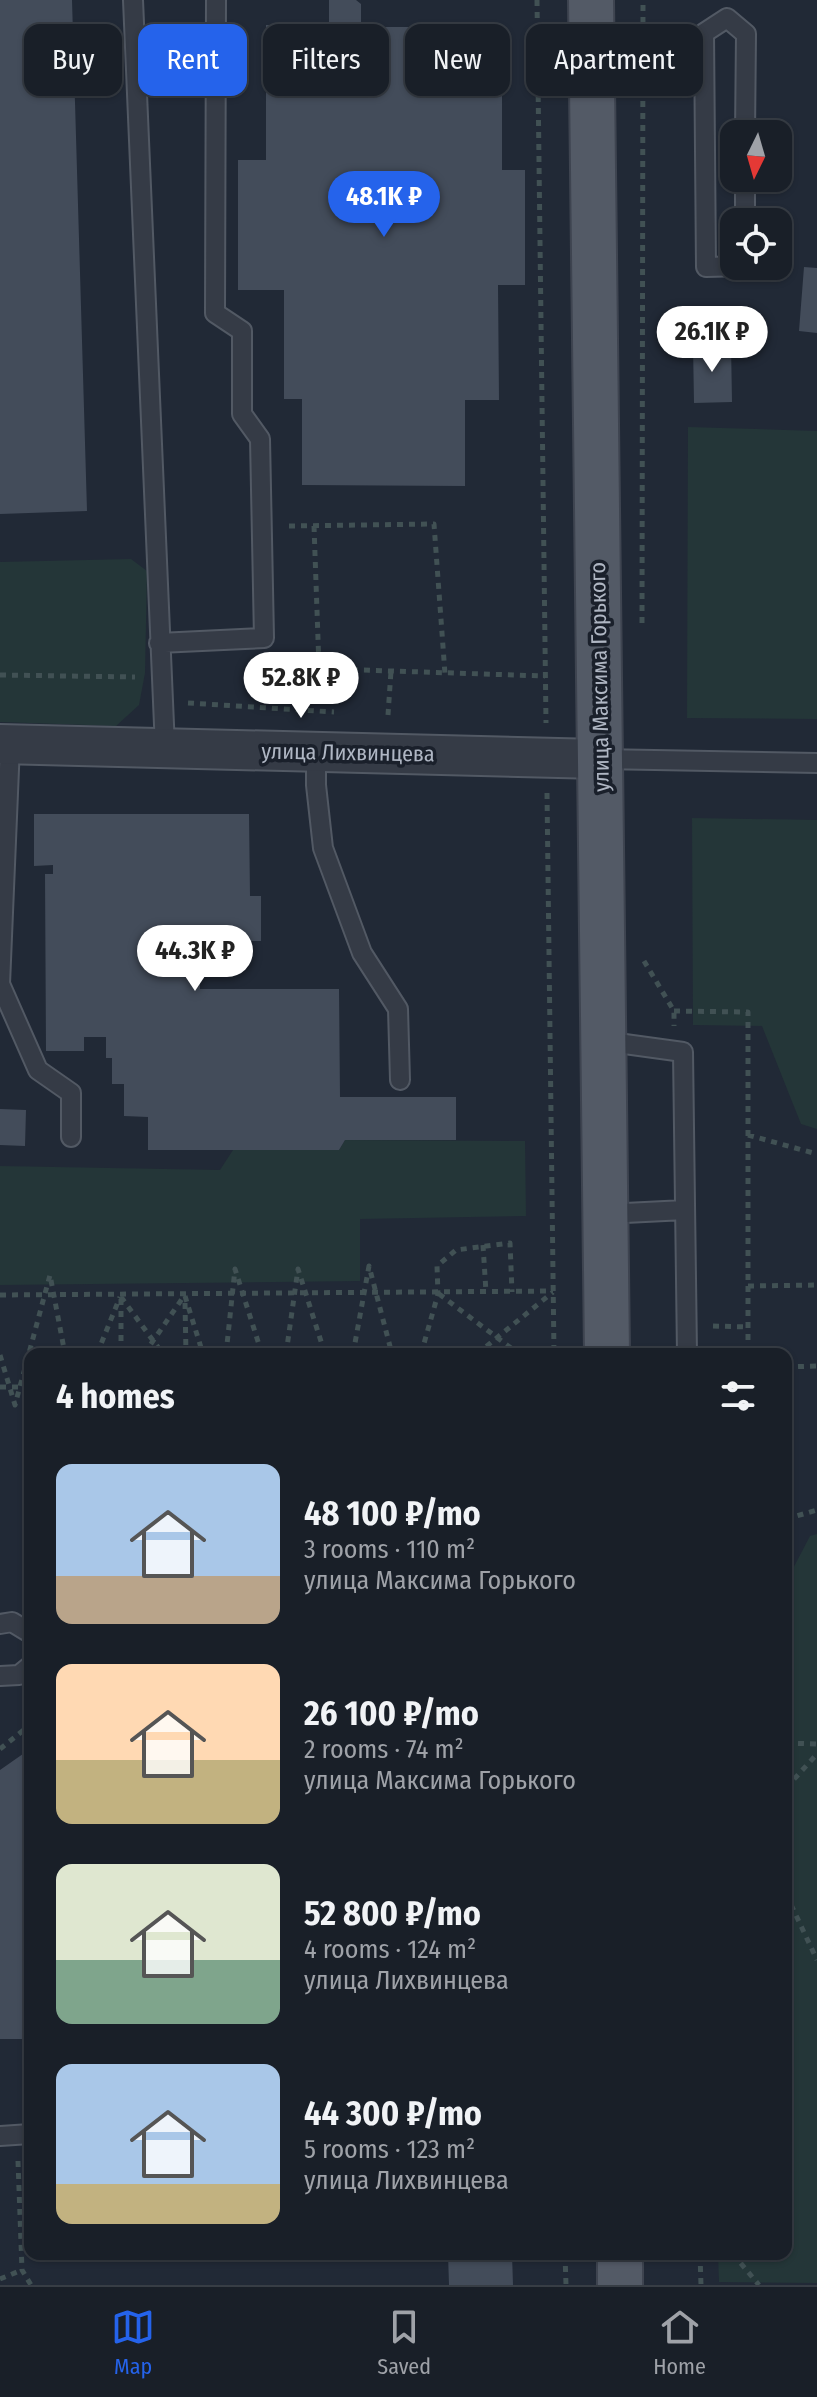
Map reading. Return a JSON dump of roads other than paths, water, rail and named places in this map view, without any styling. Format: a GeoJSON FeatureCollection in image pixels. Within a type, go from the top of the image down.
{"type":"FeatureCollection","features":[{"type":"Feature","properties":{"kind":"main road","name":"улица Максима Горького"},"geometry":{"type":"LineString","coordinates":[[591,0],[607,1348]]}},
{"type":"Feature","properties":{"kind":"main road"},"geometry":{"type":"LineString","coordinates":[[620,2260],[620,2285]]}},
{"type":"Feature","properties":{"kind":"street","name":"улица Лихвинцева"},"geometry":{"type":"LineString","coordinates":[[5,744],[599,759]]}},
{"type":"Feature","properties":{"kind":"lane"},"geometry":{"type":"LineString","coordinates":[[133,0],[165,748]]}},
{"type":"Feature","properties":{"kind":"lane"},"geometry":{"type":"LineString","coordinates":[[159,643],[264,638],[260,439],[242,414],[242,331],[215,313],[216,0]]}},
{"type":"Feature","properties":{"kind":"lane"},"geometry":{"type":"LineString","coordinates":[[720,267],[706,267],[704,33],[728,9],[746,34],[745,120]]}},
{"type":"Feature","properties":{"kind":"lane"},"geometry":{"type":"LineString","coordinates":[[5,744],[0,984],[38,1070],[71,1093],[71,1137]]}},
{"type":"Feature","properties":{"kind":"lane"},"geometry":{"type":"LineString","coordinates":[[316,752],[323,848],[362,953],[398,1009],[400,1080]]}},
{"type":"Feature","properties":{"kind":"lane"},"geometry":{"type":"LineString","coordinates":[[599,759],[817,763]]}},
{"type":"Feature","properties":{"kind":"lane"},"geometry":{"type":"LineString","coordinates":[[603,1041],[683,1052],[687,1348]]}},
{"type":"Feature","properties":{"kind":"lane"},"geometry":{"type":"LineString","coordinates":[[605,1214],[685,1210]]}},
{"type":"Feature","properties":{"kind":"lane"},"geometry":{"type":"LineString","coordinates":[[0,1624],[12,1622],[24,1629]]}},
{"type":"Feature","properties":{"kind":"lane"},"geometry":{"type":"LineString","coordinates":[[0,1676],[19,1675],[24,1671]]}}]}
